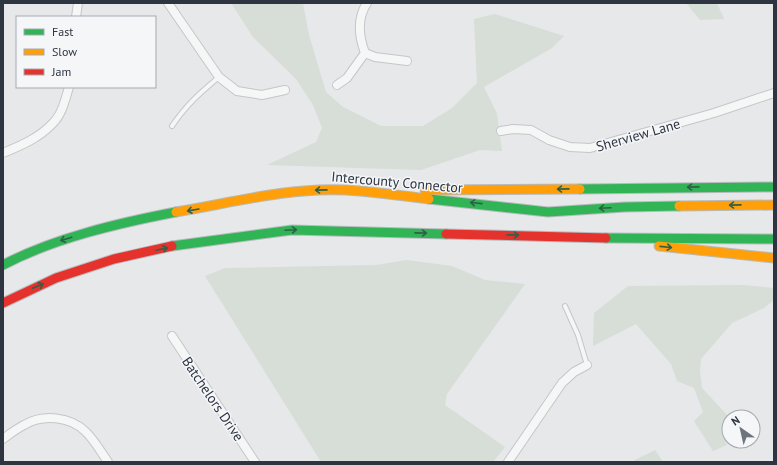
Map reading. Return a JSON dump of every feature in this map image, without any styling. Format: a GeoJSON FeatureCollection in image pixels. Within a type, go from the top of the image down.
{"type":"FeatureCollection","features":[{"type":"Feature","properties":{"kind":"highway"},"geometry":{"type":"LineString","coordinates":[[360,191],[774,187]]}},
{"type":"Feature","properties":{"kind":"highway","name":"Intercounty Connector"},"geometry":{"type":"LineString","coordinates":[[3,265],[22,255],[65,239],[151,218],[282,193],[320,190],[360,191],[548,212],[625,207],[774,205]]}},
{"type":"Feature","properties":{"kind":"highway"},"geometry":{"type":"LineString","coordinates":[[3,303],[56,278],[114,259],[182,244],[292,230],[571,238],[774,239]]}},
{"type":"Feature","properties":{"kind":"highway"},"geometry":{"type":"LineString","coordinates":[[571,238],[774,258]]}},
{"type":"Feature","properties":{"kind":"street"},"geometry":{"type":"LineString","coordinates":[[76,16],[78,3]]}},
{"type":"Feature","properties":{"kind":"street"},"geometry":{"type":"LineString","coordinates":[[168,3],[219,77],[237,91],[262,95],[285,90]]}},
{"type":"Feature","properties":{"kind":"street"},"geometry":{"type":"LineString","coordinates":[[367,3],[364,7],[360,25],[361,42],[365,53],[375,57],[407,61]]}},
{"type":"Feature","properties":{"kind":"street"},"geometry":{"type":"LineString","coordinates":[[337,85],[347,78],[365,53]]}},
{"type":"Feature","properties":{"kind":"street"},"geometry":{"type":"LineString","coordinates":[[3,153],[30,141],[53,124],[64,104],[69,88]]}},
{"type":"Feature","properties":{"kind":"street","name":"Sherview Lane"},"geometry":{"type":"LineString","coordinates":[[501,131],[513,128],[531,130],[549,140],[570,146],[590,148],[714,113],[774,93]]}},
{"type":"Feature","properties":{"kind":"street","name":"Batchelors Drive"},"geometry":{"type":"LineString","coordinates":[[172,336],[255,462]]}},
{"type":"Feature","properties":{"kind":"street"},"geometry":{"type":"LineString","coordinates":[[508,462],[562,383],[574,372],[587,364]]}},
{"type":"Feature","properties":{"kind":"street"},"geometry":{"type":"LineString","coordinates":[[3,439],[25,424],[46,417],[63,419],[73,422],[86,431],[108,462]]}},
{"type":"Feature","properties":{"kind":"lane"},"geometry":{"type":"LineString","coordinates":[[172,126],[184,108],[219,77]]}},
{"type":"Feature","properties":{"kind":"lane"},"geometry":{"type":"LineString","coordinates":[[565,306],[578,335],[587,364]]}},
{"type":"Feature","properties":{"kind":"shaded area"},"geometry":{"type":"Polygon","coordinates":[[[231,3],[303,3],[309,35],[326,92],[343,107],[381,126],[423,126],[452,108],[477,83],[474,19],[495,14],[564,36],[552,48],[484,87],[497,114],[502,151],[480,150],[421,170],[267,165],[316,142],[322,128],[313,105],[296,79],[253,37],[231,3]]]}},
{"type":"Feature","properties":{"kind":"shaded area"},"geometry":{"type":"Polygon","coordinates":[[[686,3],[717,3],[724,19],[700,20],[686,3]]]}},
{"type":"Feature","properties":{"kind":"shaded area"},"geometry":{"type":"Polygon","coordinates":[[[407,260],[452,266],[485,280],[525,284],[447,394],[445,405],[505,447],[493,462],[321,462],[205,276],[225,268],[376,265],[407,260]]]}},
{"type":"Feature","properties":{"kind":"shaded area"},"geometry":{"type":"Polygon","coordinates":[[[743,285],[774,288],[774,300],[764,308],[732,323],[701,359],[700,371],[702,388],[722,409],[721,448],[713,451],[694,421],[703,412],[694,388],[677,381],[671,364],[636,324],[593,346],[594,313],[628,286],[743,285]]]}},
{"type":"Feature","properties":{"kind":"shaded area"},"geometry":{"type":"Polygon","coordinates":[[[655,450],[663,462],[631,462],[655,450]]]}},
{"type":"Feature","properties":{"kind":"traffic: fast"},"geometry":{"type":"LineString","coordinates":[[580,189],[774,187]]}},
{"type":"Feature","properties":{"kind":"traffic: fast"},"geometry":{"type":"LineString","coordinates":[[429,199],[548,212],[625,207],[679,206]]}},
{"type":"Feature","properties":{"kind":"traffic: fast"},"geometry":{"type":"LineString","coordinates":[[3,265],[23,255],[87,232],[176,212]]}},
{"type":"Feature","properties":{"kind":"traffic: fast"},"geometry":{"type":"LineString","coordinates":[[172,246],[292,230],[446,234]]}},
{"type":"Feature","properties":{"kind":"traffic: fast"},"geometry":{"type":"LineString","coordinates":[[606,238],[774,239]]}},
{"type":"Feature","properties":{"kind":"traffic: slow"},"geometry":{"type":"LineString","coordinates":[[425,190],[580,189]]}},
{"type":"Feature","properties":{"kind":"traffic: slow"},"geometry":{"type":"LineString","coordinates":[[176,212],[283,193],[319,190],[360,191],[429,199]]}},
{"type":"Feature","properties":{"kind":"traffic: slow"},"geometry":{"type":"LineString","coordinates":[[679,206],[774,205]]}},
{"type":"Feature","properties":{"kind":"traffic: slow"},"geometry":{"type":"LineString","coordinates":[[659,246],[774,258]]}},
{"type":"Feature","properties":{"kind":"traffic: jam"},"geometry":{"type":"LineString","coordinates":[[446,234],[606,238]]}},
{"type":"Feature","properties":{"kind":"traffic: jam"},"geometry":{"type":"LineString","coordinates":[[3,303],[56,278],[114,259],[172,246]]}}]}
